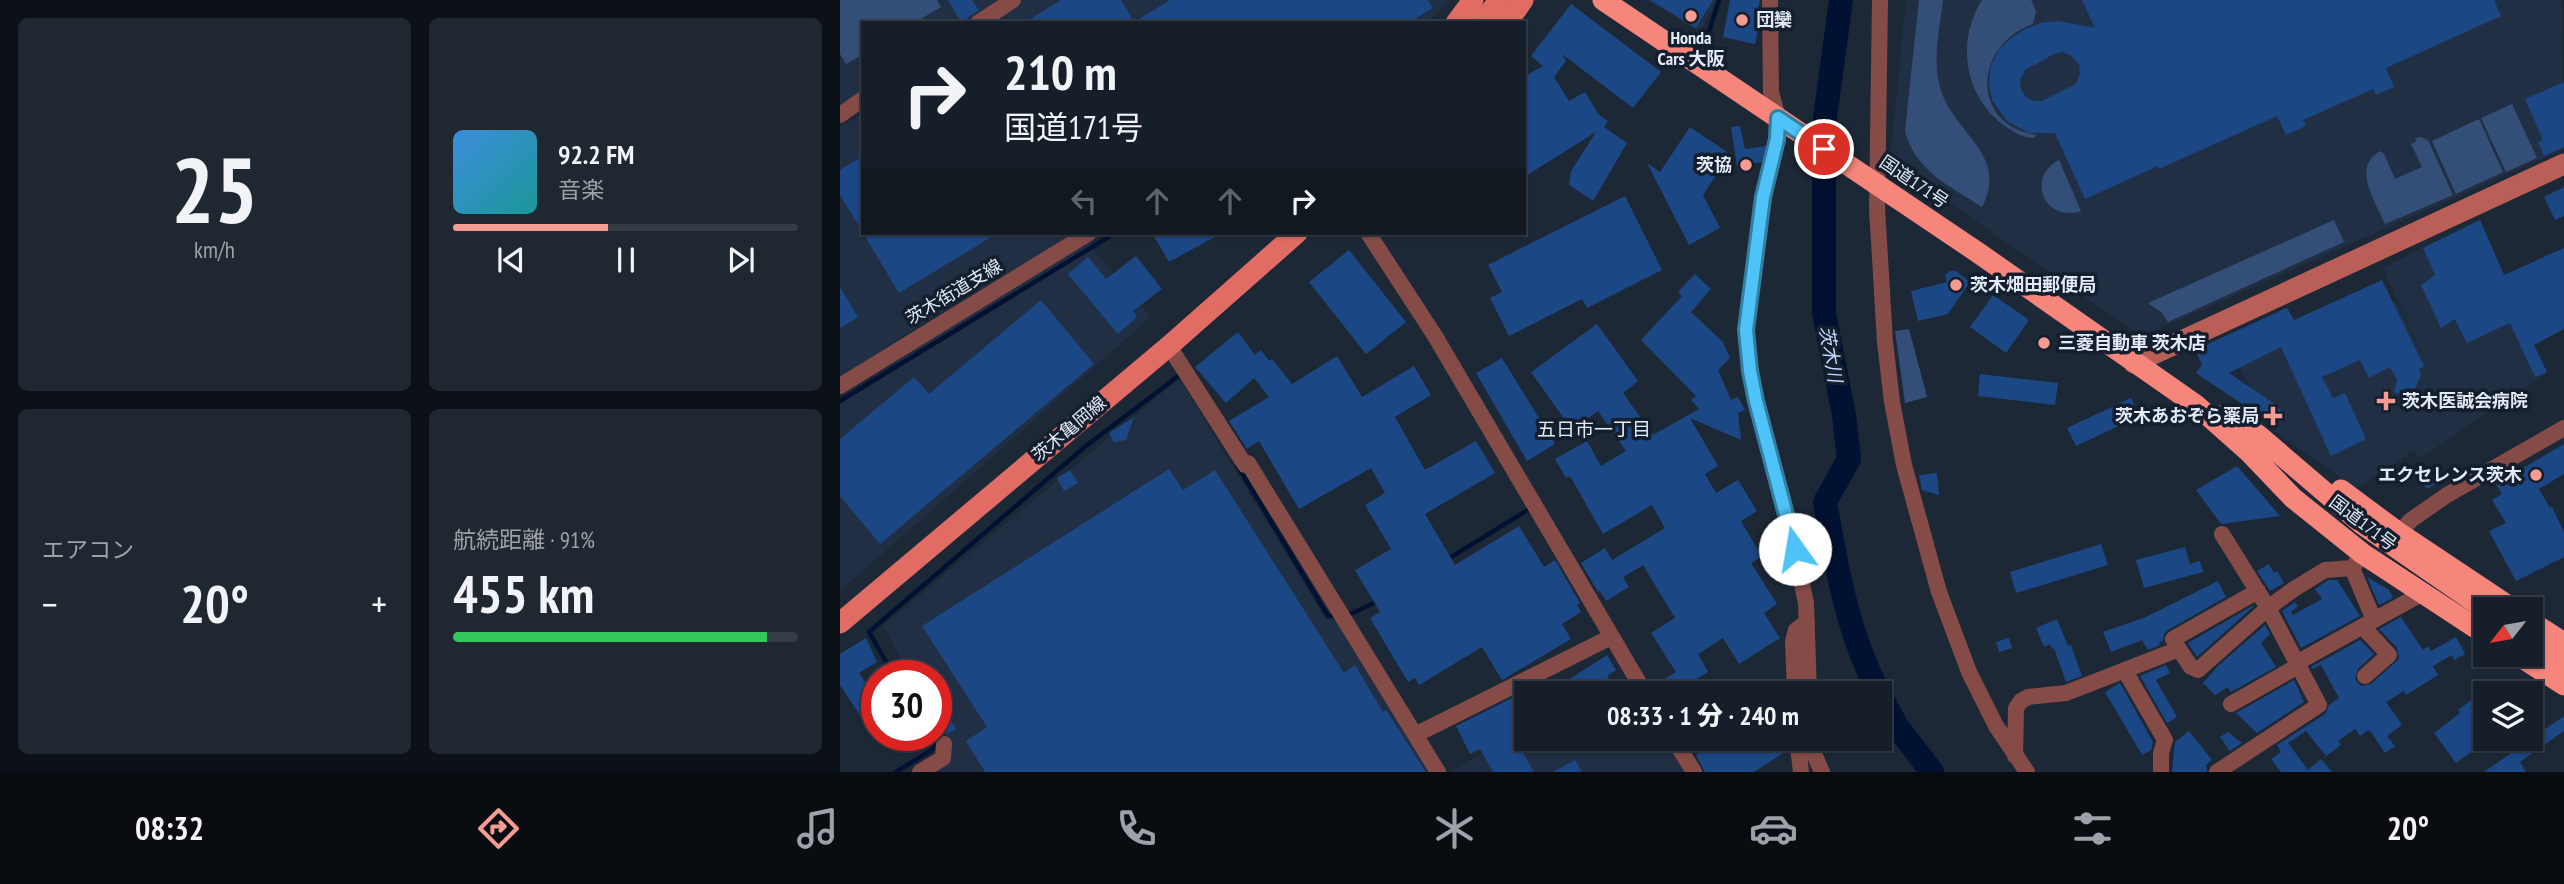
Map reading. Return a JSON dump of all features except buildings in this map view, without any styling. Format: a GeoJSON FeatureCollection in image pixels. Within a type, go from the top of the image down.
{"type":"FeatureCollection","features":[{"type":"Feature","properties":{"kind":"highway","name":"国道171号"},"geometry":{"type":"LineString","coordinates":[[1604,0],[2196,405],[2250,453],[2357,561],[2423,593],[2473,626]]}},
{"type":"Feature","properties":{"kind":"highway","name":"国道171号"},"geometry":{"type":"LineString","coordinates":[[2196,405],[2258,435],[2362,524],[2473,601]]}},
{"type":"Feature","properties":{"kind":"highway"},"geometry":{"type":"LineString","coordinates":[[2258,435],[2495,597]]}},
{"type":"Feature","properties":{"kind":"highway"},"geometry":{"type":"LineString","coordinates":[[2543,629],[2564,643]]}},
{"type":"Feature","properties":{"kind":"highway"},"geometry":{"type":"LineString","coordinates":[[2543,648],[2564,662]]}},
{"type":"Feature","properties":{"kind":"highway"},"geometry":{"type":"LineString","coordinates":[[2536,667],[2564,685]]}},
{"type":"Feature","properties":{"kind":"main road"},"geometry":{"type":"LineString","coordinates":[[1457,21],[1473,0]]}},
{"type":"Feature","properties":{"kind":"main road"},"geometry":{"type":"LineString","coordinates":[[1483,21],[1499,0]]}},
{"type":"Feature","properties":{"kind":"main road"},"geometry":{"type":"LineString","coordinates":[[1508,21],[1523,0]]}},
{"type":"Feature","properties":{"kind":"main road","name":"茨木亀岡線"},"geometry":{"type":"LineString","coordinates":[[840,623],[1169,346],[1295,235]]}},
{"type":"Feature","properties":{"kind":"street"},"geometry":{"type":"LineString","coordinates":[[981,21],[1013,0]]}},
{"type":"Feature","properties":{"kind":"street"},"geometry":{"type":"LineString","coordinates":[[1770,0],[1771,92],[1783,122],[1763,197],[1746,330],[1747,348],[1756,401],[1789,522],[1806,603],[1809,681]]}},
{"type":"Feature","properties":{"kind":"street"},"geometry":{"type":"LineString","coordinates":[[1880,0],[1869,179],[1892,402],[1904,465],[1925,547],[1956,638],[1985,705],[2026,772]]}},
{"type":"Feature","properties":{"kind":"street"},"geometry":{"type":"LineString","coordinates":[[840,115],[861,100]]}},
{"type":"Feature","properties":{"kind":"street"},"geometry":{"type":"LineString","coordinates":[[2134,363],[2564,164]]}},
{"type":"Feature","properties":{"kind":"street","name":"茨木街道支線"},"geometry":{"type":"LineString","coordinates":[[840,386],[1086,235]]}},
{"type":"Feature","properties":{"kind":"street"},"geometry":{"type":"LineString","coordinates":[[1369,235],[1435,337],[1638,681]]}},
{"type":"Feature","properties":{"kind":"street"},"geometry":{"type":"LineString","coordinates":[[1169,346],[1245,465],[1248,463],[1438,772]]}},
{"type":"Feature","properties":{"kind":"street"},"geometry":{"type":"LineString","coordinates":[[2399,533],[2417,515],[2447,495],[2564,428]]}},
{"type":"Feature","properties":{"kind":"street"},"geometry":{"type":"LineString","coordinates":[[2217,772],[2319,705],[2268,608],[2222,534]]}},
{"type":"Feature","properties":{"kind":"street"},"geometry":{"type":"LineString","coordinates":[[2258,591],[2173,639],[2191,667],[2198,670],[2268,608],[2325,570],[2357,561],[2368,623],[2389,655],[2365,676]]}},
{"type":"Feature","properties":{"kind":"street"},"geometry":{"type":"LineString","coordinates":[[2231,704],[2423,593]]}},
{"type":"Feature","properties":{"kind":"street"},"geometry":{"type":"LineString","coordinates":[[1795,681],[1793,641],[1796,630],[1807,622]]}},
{"type":"Feature","properties":{"kind":"street"},"geometry":{"type":"LineString","coordinates":[[1417,734],[1611,637]]}},
{"type":"Feature","properties":{"kind":"street"},"geometry":{"type":"LineString","coordinates":[[2015,756],[2016,708],[2021,701],[2028,697],[2066,693],[2179,649]]}},
{"type":"Feature","properties":{"kind":"street"},"geometry":{"type":"LineString","coordinates":[[2125,671],[2165,740],[2161,754],[2161,772]]}},
{"type":"Feature","properties":{"kind":"street"},"geometry":{"type":"LineString","coordinates":[[920,772],[943,758],[944,751]]}},
{"type":"Feature","properties":{"kind":"street"},"geometry":{"type":"LineString","coordinates":[[1681,751],[1694,772]]}},
{"type":"Feature","properties":{"kind":"street"},"geometry":{"type":"LineString","coordinates":[[1799,751],[1801,772]]}},
{"type":"Feature","properties":{"kind":"street"},"geometry":{"type":"LineString","coordinates":[[1814,751],[1822,772]]}},
{"type":"Feature","properties":{"kind":"shaded area"},"geometry":{"type":"Polygon","coordinates":[[[840,0],[1002,0],[971,21],[861,21],[861,94],[840,108],[840,0]]]}},
{"type":"Feature","properties":{"kind":"shaded area"},"geometry":{"type":"Polygon","coordinates":[[[840,0],[937,0],[941,7],[917,21],[861,21],[861,55],[846,64],[840,54],[840,0]]]}},
{"type":"Feature","properties":{"kind":"shaded area"},"geometry":{"type":"Polygon","coordinates":[[[1024,0],[1449,0],[1430,21],[993,21],[1024,0]]]}},
{"type":"Feature","properties":{"kind":"shaded area","name":"Honda Cars 大阪"},"geometry":{"type":"Polygon","coordinates":[[[1647,0],[1717,0],[1700,32],[1647,0]]]}},
{"type":"Feature","properties":{"kind":"shaded area"},"geometry":{"type":"Polygon","coordinates":[[[1906,0],[2562,0],[2564,149],[2152,332],[2132,330],[1890,161],[1906,0]]]}},
{"type":"Feature","properties":{"kind":"shaded area"},"geometry":{"type":"Polygon","coordinates":[[[1919,0],[1943,0],[1937,44],[1940,87],[1946,103],[1976,144],[1989,172],[1989,188],[1982,207],[1925,167],[1910,145],[1905,131],[1919,0]]]}},
{"type":"Feature","properties":{"kind":"shaded area"},"geometry":{"type":"Polygon","coordinates":[[[1982,0],[2031,0],[2036,11],[2033,24],[2013,34],[1999,49],[1990,66],[1987,84],[1990,101],[2000,117],[2015,129],[2037,135],[2034,138],[2012,131],[2001,123],[1978,97],[1968,65],[1967,48],[1974,15],[1982,0]]]}},
{"type":"Feature","properties":{"kind":"shaded area"},"geometry":{"type":"Polygon","coordinates":[[[2512,104],[2537,158],[2506,172],[2481,118],[2512,104]]]}},
{"type":"Feature","properties":{"kind":"shaded area"},"geometry":{"type":"Polygon","coordinates":[[[861,115],[861,235],[1073,235],[914,329],[840,377],[840,127],[861,115]]]}},
{"type":"Feature","properties":{"kind":"shaded area"},"geometry":{"type":"Polygon","coordinates":[[[2479,119],[2503,172],[2456,194],[2432,141],[2479,119]]]}},
{"type":"Feature","properties":{"kind":"shaded area"},"geometry":{"type":"Polygon","coordinates":[[[2415,138],[2428,140],[2453,195],[2385,224],[2368,186],[2367,166],[2380,151],[2384,154],[2395,179],[2422,167],[2411,144],[2416,142],[2415,138]]]}},
{"type":"Feature","properties":{"kind":"shaded area"},"geometry":{"type":"Polygon","coordinates":[[[2059,160],[2081,211],[2058,211],[2049,205],[2044,197],[2043,177],[2059,160]]]}},
{"type":"Feature","properties":{"kind":"shaded area","name":"茨木医誠会病院"},"geometry":{"type":"Polygon","coordinates":[[[2480,219],[2547,373],[2421,458],[2413,451],[2356,488],[2274,431],[2284,415],[2250,388],[2224,336],[2287,307],[2305,342],[2396,301],[2428,367],[2383,268],[2480,219]]]}},
{"type":"Feature","properties":{"kind":"shaded area"},"geometry":{"type":"Polygon","coordinates":[[[2334,220],[2344,242],[2168,322],[2162,313],[2148,303],[2334,220]]]}},
{"type":"Feature","properties":{"kind":"shaded area"},"geometry":{"type":"Polygon","coordinates":[[[1087,242],[1151,317],[840,591],[840,404],[913,350],[1087,242]]]}},
{"type":"Feature","properties":{"kind":"shaded area"},"geometry":{"type":"Polygon","coordinates":[[[1909,329],[1927,397],[1905,403],[1895,331],[1909,329]]]}},
{"type":"Feature","properties":{"kind":"shaded area"},"geometry":{"type":"Polygon","coordinates":[[[1179,379],[1326,619],[1336,621],[1430,772],[932,772],[951,761],[952,660],[902,660],[883,626],[1179,379]]]}},
{"type":"Feature","properties":{"kind":"shaded area"},"geometry":{"type":"Polygon","coordinates":[[[1514,737],[1514,751],[1672,751],[1685,772],[1449,772],[1514,737]]]}},
{"type":"Feature","properties":{"kind":"waterway"},"geometry":{"type":"LineString","coordinates":[[1706,41],[1719,0]]}},
{"type":"Feature","properties":{"kind":"waterway","name":"茨木川"},"geometry":{"type":"LineString","coordinates":[[1841,0],[1824,125],[1824,313],[1844,415],[1849,459],[1825,502],[1851,623],[1873,681]]}},
{"type":"Feature","properties":{"kind":"waterway"},"geometry":{"type":"LineString","coordinates":[[840,401],[1112,235]]}},
{"type":"Feature","properties":{"kind":"waterway"},"geometry":{"type":"LineString","coordinates":[[885,660],[869,632],[1086,446],[1181,374]]}},
{"type":"Feature","properties":{"kind":"waterway"},"geometry":{"type":"LineString","coordinates":[[1237,465],[1328,616],[1353,613],[1378,601]]}},
{"type":"Feature","properties":{"kind":"waterway"},"geometry":{"type":"LineString","coordinates":[[1448,559],[1529,509]]}},
{"type":"Feature","properties":{"kind":"waterway","name":"茨木川"},"geometry":{"type":"LineString","coordinates":[[1892,718],[1932,772]]}},
{"type":"Feature","properties":{"kind":"waterway"},"geometry":{"type":"LineString","coordinates":[[896,772],[930,751]]}},
{"type":"Feature","properties":{"kind":"place","name":"Honda Cars 大阪"},"geometry":{"type":"Point","coordinates":[1691,16]}},
{"type":"Feature","properties":{"kind":"place","name":"団欒"},"geometry":{"type":"Point","coordinates":[1742,20]}},
{"type":"Feature","properties":{"kind":"place","name":"茨協"},"geometry":{"type":"Point","coordinates":[1746,165]}},
{"type":"Feature","properties":{"kind":"place","name":"茨木畑田郵便局"},"geometry":{"type":"Point","coordinates":[1956,285]}},
{"type":"Feature","properties":{"kind":"place","name":"三菱自動車 茨木店"},"geometry":{"type":"Point","coordinates":[2044,343]}},
{"type":"Feature","properties":{"kind":"place","name":"茨木医誠会病院"},"geometry":{"type":"Point","coordinates":[2386,401]}},
{"type":"Feature","properties":{"kind":"place","name":"茨木あおぞら薬局"},"geometry":{"type":"Point","coordinates":[2273,416]}},
{"type":"Feature","properties":{"kind":"place","name":"エクセレンス茨木"},"geometry":{"type":"Point","coordinates":[2536,475]}},
{"type":"Feature","properties":{"kind":"district","name":"五日市一丁目"},"geometry":{"type":"Point","coordinates":[1594,429]}},
{"type":"Feature","properties":{"kind":"route"},"geometry":{"type":"LineString","coordinates":[[1795,549],[1756,401],[1746,330],[1763,197],[1777,139],[1778,118],[1824,149]]}}]}
